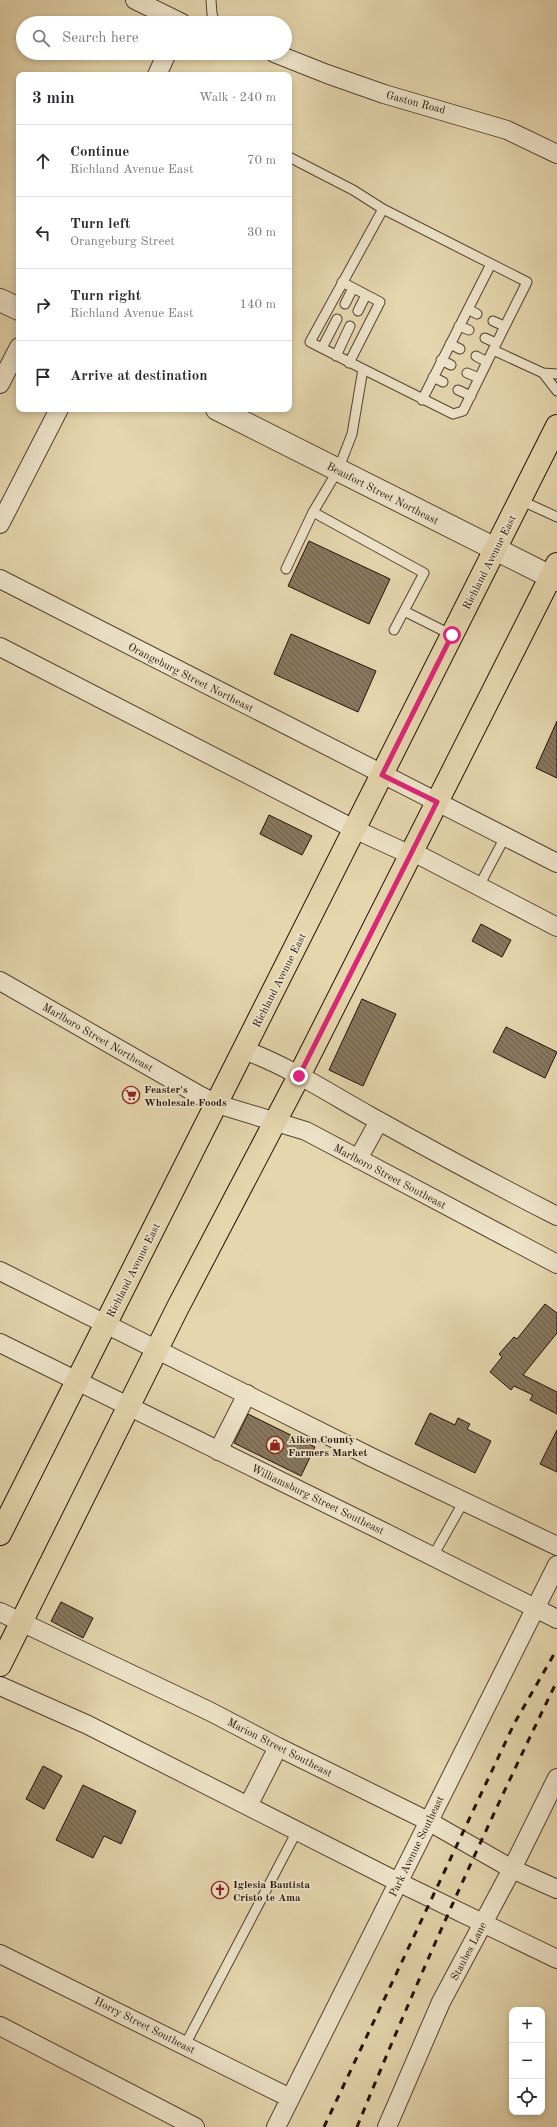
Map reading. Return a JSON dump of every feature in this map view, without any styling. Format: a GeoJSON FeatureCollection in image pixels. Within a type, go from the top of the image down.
{"type":"FeatureCollection","features":[{"type":"Feature","properties":{"kind":"main road","name":"Richland Avenue East"},"geometry":{"type":"LineString","coordinates":[[0,1534],[557,426]]}},
{"type":"Feature","properties":{"kind":"main road"},"geometry":{"type":"LineString","coordinates":[[0,1665],[158,1349],[555,574]]}},
{"type":"Feature","properties":{"kind":"street"},"geometry":{"type":"LineString","coordinates":[[135,0],[167,16]]}},
{"type":"Feature","properties":{"kind":"street"},"geometry":{"type":"LineString","coordinates":[[158,72],[164,60]]}},
{"type":"Feature","properties":{"kind":"street","name":"Gaston Road"},"geometry":{"type":"LineString","coordinates":[[292,60],[377,91],[507,130],[557,154]]}},
{"type":"Feature","properties":{"kind":"street"},"geometry":{"type":"LineString","coordinates":[[0,300],[16,308]]}},
{"type":"Feature","properties":{"kind":"street"},"geometry":{"type":"LineString","coordinates":[[0,384],[16,353]]}},
{"type":"Feature","properties":{"kind":"street"},"geometry":{"type":"LineString","coordinates":[[0,524],[57,412]]}},
{"type":"Feature","properties":{"kind":"street","name":"Beaufort Street Northeast"},"geometry":{"type":"LineString","coordinates":[[223,412],[495,550],[555,574]]}},
{"type":"Feature","properties":{"kind":"street","name":"Orangeburg Street Northeast"},"geometry":{"type":"LineString","coordinates":[[0,579],[557,864]]}},
{"type":"Feature","properties":{"kind":"street"},"geometry":{"type":"LineString","coordinates":[[0,647],[354,829],[411,855],[417,854],[557,927]]}},
{"type":"Feature","properties":{"kind":"street","name":"Marlboro Street Northeast"},"geometry":{"type":"LineString","coordinates":[[0,981],[216,1104]]}},
{"type":"Feature","properties":{"kind":"street"},"geometry":{"type":"LineString","coordinates":[[244,1050],[260,1056],[299,1076],[442,1156],[557,1216]]}},
{"type":"Feature","properties":{"kind":"street","name":"Marlboro Street Southeast"},"geometry":{"type":"LineString","coordinates":[[216,1104],[306,1131],[557,1264]]}},
{"type":"Feature","properties":{"kind":"street"},"geometry":{"type":"LineString","coordinates":[[358,1159],[379,1121]]}},
{"type":"Feature","properties":{"kind":"street"},"geometry":{"type":"LineString","coordinates":[[0,1271],[557,1546]]}},
{"type":"Feature","properties":{"kind":"street","name":"Williamsburg Street Southeast"},"geometry":{"type":"LineString","coordinates":[[0,1343],[433,1556],[557,1619]]}},
{"type":"Feature","properties":{"kind":"street"},"geometry":{"type":"LineString","coordinates":[[218,1450],[247,1394]]}},
{"type":"Feature","properties":{"kind":"street","name":"Park Avenue Southeast"},"geometry":{"type":"LineString","coordinates":[[276,2127],[557,1565]]}},
{"type":"Feature","properties":{"kind":"street","name":"Marion Street Southeast"},"geometry":{"type":"LineString","coordinates":[[0,1612],[209,1711],[278,1748],[428,1821],[512,1869],[557,1889]]}},
{"type":"Feature","properties":{"kind":"street"},"geometry":{"type":"LineString","coordinates":[[0,1686],[88,1725],[398,1882],[557,1959]]}},
{"type":"Feature","properties":{"kind":"street"},"geometry":{"type":"LineString","coordinates":[[248,1806],[278,1748]]}},
{"type":"Feature","properties":{"kind":"street","name":"Staubes Lane"},"geometry":{"type":"LineString","coordinates":[[387,2127],[441,2002],[512,1869],[557,1778]]}},
{"type":"Feature","properties":{"kind":"street","name":"Horry Street Southeast"},"geometry":{"type":"LineString","coordinates":[[0,1954],[290,2098]]}},
{"type":"Feature","properties":{"kind":"street"},"geometry":{"type":"LineString","coordinates":[[0,2026],[195,2127]]}},
{"type":"Feature","properties":{"kind":"lane"},"geometry":{"type":"LineString","coordinates":[[211,0],[213,16]]}},
{"type":"Feature","properties":{"kind":"lane"},"geometry":{"type":"LineString","coordinates":[[292,159],[353,190],[383,209],[527,282],[463,411],[453,414],[348,363],[310,342],[383,209]]}},
{"type":"Feature","properties":{"kind":"lane"},"geometry":{"type":"LineString","coordinates":[[422,400],[491,264]]}},
{"type":"Feature","properties":{"kind":"lane"},"geometry":{"type":"LineString","coordinates":[[342,282],[380,302],[348,363]]}},
{"type":"Feature","properties":{"kind":"lane"},"geometry":{"type":"LineString","coordinates":[[345,304],[353,288]]}},
{"type":"Feature","properties":{"kind":"lane"},"geometry":{"type":"LineString","coordinates":[[358,311],[366,295]]}},
{"type":"Feature","properties":{"kind":"lane"},"geometry":{"type":"LineString","coordinates":[[468,309],[477,314]]}},
{"type":"Feature","properties":{"kind":"lane"},"geometry":{"type":"LineString","coordinates":[[322,348],[337,319]]}},
{"type":"Feature","properties":{"kind":"lane"},"geometry":{"type":"LineString","coordinates":[[493,321],[504,326]]}},
{"type":"Feature","properties":{"kind":"lane"},"geometry":{"type":"LineString","coordinates":[[336,356],[350,326]]}},
{"type":"Feature","properties":{"kind":"lane"},"geometry":{"type":"LineString","coordinates":[[459,326],[469,330]]}},
{"type":"Feature","properties":{"kind":"lane"},"geometry":{"type":"LineString","coordinates":[[485,338],[494,346],[543,373],[557,391]]}},
{"type":"Feature","properties":{"kind":"lane"},"geometry":{"type":"LineString","coordinates":[[450,344],[460,349]]}},
{"type":"Feature","properties":{"kind":"lane"},"geometry":{"type":"LineString","coordinates":[[476,356],[487,362]]}},
{"type":"Feature","properties":{"kind":"lane"},"geometry":{"type":"LineString","coordinates":[[441,360],[451,365]]}},
{"type":"Feature","properties":{"kind":"lane"},"geometry":{"type":"LineString","coordinates":[[286,569],[314,512],[338,470],[352,434],[363,369]]}},
{"type":"Feature","properties":{"kind":"lane"},"geometry":{"type":"LineString","coordinates":[[467,373],[479,378]]}},
{"type":"Feature","properties":{"kind":"lane"},"geometry":{"type":"LineString","coordinates":[[543,373],[557,374]]}},
{"type":"Feature","properties":{"kind":"lane"},"geometry":{"type":"LineString","coordinates":[[433,377],[442,382]]}},
{"type":"Feature","properties":{"kind":"lane"},"geometry":{"type":"LineString","coordinates":[[458,390],[470,396]]}},
{"type":"Feature","properties":{"kind":"lane"},"geometry":{"type":"LineString","coordinates":[[520,499],[557,517]]}},
{"type":"Feature","properties":{"kind":"lane"},"geometry":{"type":"LineString","coordinates":[[314,512],[424,573],[394,630]]}},
{"type":"Feature","properties":{"kind":"lane"},"geometry":{"type":"LineString","coordinates":[[404,610],[452,635]]}},
{"type":"Feature","properties":{"kind":"lane"},"geometry":{"type":"LineString","coordinates":[[479,886],[505,837]]}},
{"type":"Feature","properties":{"kind":"lane"},"geometry":{"type":"LineString","coordinates":[[433,1556],[464,1501]]}},
{"type":"Feature","properties":{"kind":"lane"},"geometry":{"type":"LineString","coordinates":[[185,2045],[297,1831]]}},
{"type":"Feature","properties":{"kind":"building"},"geometry":{"type":"Polygon","coordinates":[[[309,541],[390,579],[369,624],[288,586],[309,541]]]}},
{"type":"Feature","properties":{"kind":"building"},"geometry":{"type":"Polygon","coordinates":[[[291,634],[376,671],[358,712],[274,674],[291,634]]]}},
{"type":"Feature","properties":{"kind":"building"},"geometry":{"type":"Polygon","coordinates":[[[557,721],[557,778],[536,768],[557,721]]]}},
{"type":"Feature","properties":{"kind":"building"},"geometry":{"type":"Polygon","coordinates":[[[269,815],[312,836],[302,855],[260,834],[269,815]]]}},
{"type":"Feature","properties":{"kind":"building"},"geometry":{"type":"Polygon","coordinates":[[[481,924],[511,940],[502,957],[472,941],[481,924]]]}},
{"type":"Feature","properties":{"kind":"building"},"geometry":{"type":"Polygon","coordinates":[[[362,999],[396,1014],[363,1086],[329,1070],[362,999]]]}},
{"type":"Feature","properties":{"kind":"building"},"geometry":{"type":"Polygon","coordinates":[[[506,1027],[557,1052],[545,1078],[493,1052],[506,1027]]]}},
{"type":"Feature","properties":{"kind":"building"},"geometry":{"type":"Polygon","coordinates":[[[545,1304],[557,1313],[557,1333],[523,1375],[557,1392],[557,1414],[530,1400],[533,1395],[514,1386],[511,1390],[490,1372],[502,1357],[499,1354],[514,1337],[517,1339],[545,1304]]]}},
{"type":"Feature","properties":{"kind":"building"},"geometry":{"type":"Polygon","coordinates":[[[430,1413],[455,1425],[458,1418],[470,1424],[467,1429],[491,1441],[475,1473],[415,1444],[430,1413]]]}},
{"type":"Feature","properties":{"kind":"building","name":"Aiken County Farmers Market"},"geometry":{"type":"Polygon","coordinates":[[[248,1414],[315,1447],[301,1476],[234,1443],[248,1414]]]}},
{"type":"Feature","properties":{"kind":"building"},"geometry":{"type":"Polygon","coordinates":[[[557,1430],[557,1472],[540,1464],[557,1430]]]}},
{"type":"Feature","properties":{"kind":"building"},"geometry":{"type":"Polygon","coordinates":[[[61,1602],[93,1618],[83,1638],[51,1621],[61,1602]]]}},
{"type":"Feature","properties":{"kind":"building"},"geometry":{"type":"Polygon","coordinates":[[[43,1766],[62,1776],[44,1809],[26,1799],[43,1766]]]}},
{"type":"Feature","properties":{"kind":"building"},"geometry":{"type":"Polygon","coordinates":[[[83,1785],[136,1811],[121,1844],[104,1836],[93,1858],[56,1840],[83,1785]]]}},
{"type":"Feature","properties":{"kind":"railway"},"geometry":{"type":"LineString","coordinates":[[324,2127],[514,1724],[557,1649]]}},
{"type":"Feature","properties":{"kind":"railway"},"geometry":{"type":"LineString","coordinates":[[357,2127],[453,1902],[557,1681]]}},
{"type":"Feature","properties":{"kind":"place","name":"Feaster's Wholesale Foods"},"geometry":{"type":"Point","coordinates":[131,1095]}},
{"type":"Feature","properties":{"kind":"place","name":"Aiken County Farmers Market"},"geometry":{"type":"Point","coordinates":[275,1445]}},
{"type":"Feature","properties":{"kind":"place","name":"Iglesia Bautista Cristo te Ama"},"geometry":{"type":"Point","coordinates":[220,1890]}},
{"type":"Feature","properties":{"kind":"route"},"geometry":{"type":"LineString","coordinates":[[299,1076],[437,802],[382,775],[452,635]]}}]}
